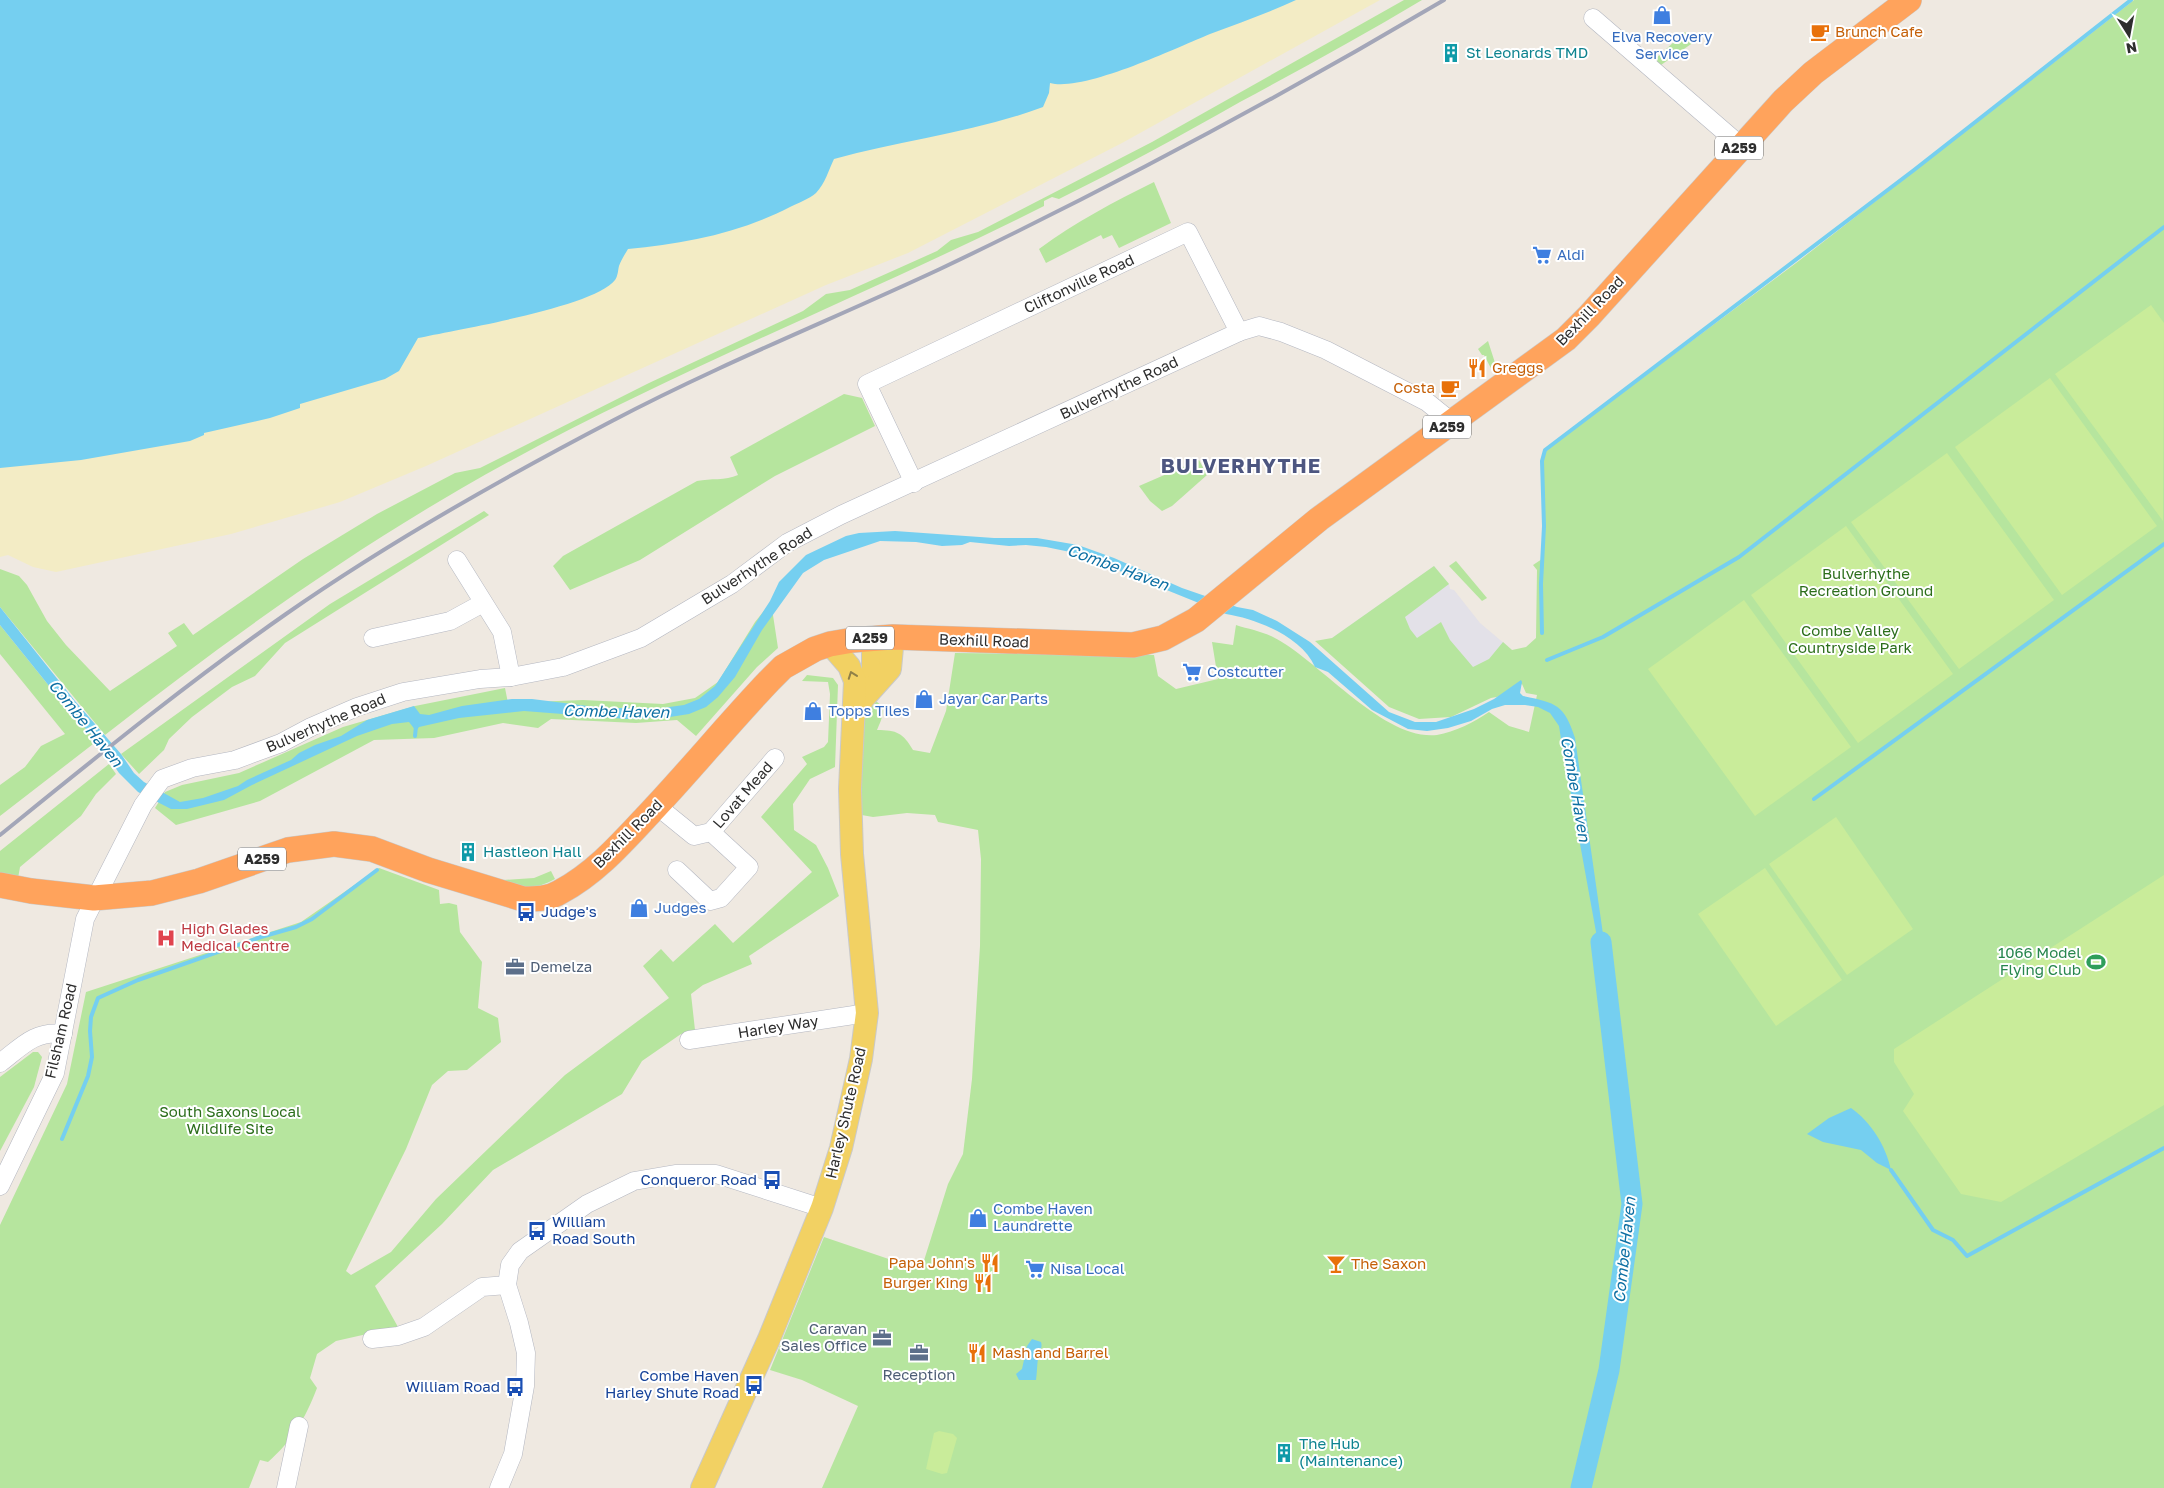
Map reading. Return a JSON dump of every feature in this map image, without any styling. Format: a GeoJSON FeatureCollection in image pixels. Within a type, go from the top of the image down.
{"type":"FeatureCollection","features":[{"type":"Feature","properties":{"kind":"highway","name":"Bexhill Road"},"geometry":{"type":"LineString","coordinates":[[0,885],[31,891],[94,898],[152,893],[176,888],[288,850],[334,844],[372,849],[497,892],[523,899],[537,899],[560,892],[597,867],[657,806],[750,701],[783,667],[798,657],[830,644],[883,638],[1133,645],[1163,638],[1196,619],[1319,519],[1566,339],[1783,101],[1813,73],[1910,0]]}},
{"type":"Feature","properties":{"kind":"main road","name":"Harley Shute Road"},"geometry":{"type":"LineString","coordinates":[[855,713],[873,687],[890,669],[883,638]]}},
{"type":"Feature","properties":{"kind":"main road","name":"Harley Shute Road"},"geometry":{"type":"LineString","coordinates":[[702,1488],[772,1332],[822,1208],[841,1148],[861,1059],[867,1014],[852,854],[850,789],[852,724],[855,713],[856,692],[852,672],[830,644]]}},
{"type":"Feature","properties":{"kind":"street"},"geometry":{"type":"LineString","coordinates":[[1592,18],[1741,146]]}},
{"type":"Feature","properties":{"kind":"street","name":"Cliftonville Road"},"geometry":{"type":"LineString","coordinates":[[914,483],[867,384],[1188,232],[1238,332]]}},
{"type":"Feature","properties":{"kind":"street","name":"Bulverhythe Road"},"geometry":{"type":"LineString","coordinates":[[94,898],[106,879],[143,805],[162,779],[192,768],[236,760],[281,743],[311,727],[357,707],[403,692],[480,679],[511,677],[563,667],[641,638],[732,584],[786,543],[841,515],[1238,332],[1259,326],[1274,328],[1326,350],[1427,402],[1453,422]]}},
{"type":"Feature","properties":{"kind":"street"},"geometry":{"type":"LineString","coordinates":[[457,560],[502,632],[511,677]]}},
{"type":"Feature","properties":{"kind":"street"},"geometry":{"type":"LineString","coordinates":[[373,638],[450,622],[483,603]]}},
{"type":"Feature","properties":{"kind":"street","name":"Lovat Mead"},"geometry":{"type":"LineString","coordinates":[[657,806],[694,836],[711,832],[774,758]]}},
{"type":"Feature","properties":{"kind":"street","name":"Lovat Mead"},"geometry":{"type":"LineString","coordinates":[[677,870],[710,901],[721,898],[749,867],[711,832]]}},
{"type":"Feature","properties":{"kind":"street","name":"Filsham Road"},"geometry":{"type":"LineString","coordinates":[[0,1186],[55,1074],[82,927],[94,898]]}},
{"type":"Feature","properties":{"kind":"street","name":"Harley Way"},"geometry":{"type":"LineString","coordinates":[[689,1040],[867,1014]]}},
{"type":"Feature","properties":{"kind":"street"},"geometry":{"type":"LineString","coordinates":[[0,1063],[38,1035],[49,1032],[63,1034]]}},
{"type":"Feature","properties":{"kind":"street"},"geometry":{"type":"LineString","coordinates":[[499,1488],[513,1454],[525,1386],[526,1353],[519,1323],[506,1285],[510,1265],[520,1252],[587,1204],[634,1181],[675,1174],[716,1174],[822,1208]]}},
{"type":"Feature","properties":{"kind":"street"},"geometry":{"type":"LineString","coordinates":[[372,1339],[398,1336],[424,1327],[482,1287],[506,1285]]}},
{"type":"Feature","properties":{"kind":"street"},"geometry":{"type":"LineString","coordinates":[[286,1488],[299,1426]]}},
{"type":"Feature","properties":{"kind":"shaded area"},"geometry":{"type":"Polygon","coordinates":[[[1434,566],[1449,584],[1450,589],[1454,590],[1480,623],[1512,650],[1468,684],[1332,638],[1434,566]]]}},
{"type":"Feature","properties":{"kind":"green space"},"geometry":{"type":"Polygon","coordinates":[[[1404,0],[1422,0],[1105,176],[1059,199],[1052,197],[1044,201],[1044,206],[971,242],[677,377],[533,449],[462,488],[369,545],[279,605],[105,735],[0,607],[0,569],[19,576],[27,585],[47,621],[66,645],[110,691],[177,646],[168,633],[184,623],[193,635],[303,559],[377,514],[455,473],[480,468],[649,383],[803,311],[826,294],[850,290],[937,251],[951,240],[978,232],[1152,142],[1404,0]]]}},
{"type":"Feature","properties":{"kind":"green space"},"geometry":{"type":"Polygon","coordinates":[[[2134,0],[2164,0],[2164,1488],[822,1488],[858,1406],[802,1380],[770,1370],[824,1237],[921,1270],[948,1184],[963,1154],[972,1079],[980,946],[981,859],[978,830],[938,822],[935,815],[907,813],[873,817],[856,814],[853,748],[872,700],[881,705],[883,712],[877,730],[895,732],[906,740],[913,750],[930,753],[946,711],[955,653],[1154,655],[1158,676],[1176,689],[1218,679],[1212,642],[1233,645],[1236,625],[1273,637],[1291,648],[1374,713],[1395,725],[1416,733],[1437,735],[1451,732],[1489,712],[1509,726],[1529,732],[1537,695],[1526,693],[1522,684],[1507,695],[1491,698],[1451,717],[1419,719],[1389,707],[1315,641],[1332,638],[1434,566],[1449,584],[1405,617],[1410,629],[1417,638],[1441,622],[1450,640],[1473,667],[1489,659],[1503,642],[1512,650],[1526,647],[1536,638],[1537,570],[1533,565],[1542,559],[1544,451],[1800,260],[2134,0]]]}},
{"type":"Feature","properties":{"kind":"green space"},"geometry":{"type":"Polygon","coordinates":[[[1685,32],[1694,42],[1661,65],[1654,60],[1685,32]]]}},
{"type":"Feature","properties":{"kind":"green space"},"geometry":{"type":"Polygon","coordinates":[[[1154,182],[1171,223],[1119,248],[1112,235],[1103,239],[1101,235],[1046,263],[1039,249],[1081,221],[1154,182]]]}},
{"type":"Feature","properties":{"kind":"green space"},"geometry":{"type":"Polygon","coordinates":[[[2151,305],[2164,323],[2163,521],[2055,374],[2151,305]]]}},
{"type":"Feature","properties":{"kind":"green space"},"geometry":{"type":"Polygon","coordinates":[[[1488,341],[1497,369],[1494,374],[1484,355],[1478,349],[1488,341]]]}},
{"type":"Feature","properties":{"kind":"green space"},"geometry":{"type":"Polygon","coordinates":[[[2050,378],[2157,526],[2062,595],[1955,447],[2050,378]]]}},
{"type":"Feature","properties":{"kind":"green space"},"geometry":{"type":"Polygon","coordinates":[[[844,394],[862,398],[875,426],[775,476],[640,560],[570,590],[553,566],[563,556],[697,481],[728,478],[738,475],[730,457],[844,394]]]}},
{"type":"Feature","properties":{"kind":"green space"},"geometry":{"type":"Polygon","coordinates":[[[1947,453],[2054,600],[1959,669],[1851,522],[1947,453]]]}},
{"type":"Feature","properties":{"kind":"green space"},"geometry":{"type":"Polygon","coordinates":[[[1199,460],[1207,475],[1172,506],[1162,511],[1150,501],[1139,486],[1199,460]]]}},
{"type":"Feature","properties":{"kind":"green space"},"geometry":{"type":"Polygon","coordinates":[[[484,511],[489,515],[285,643],[255,676],[232,687],[192,717],[169,739],[164,750],[139,774],[121,754],[330,604],[484,511]]]}},
{"type":"Feature","properties":{"kind":"green space"},"geometry":{"type":"Polygon","coordinates":[[[1846,526],[1953,674],[1858,743],[1751,595],[1846,526]]]}},
{"type":"Feature","properties":{"kind":"green space"},"geometry":{"type":"Polygon","coordinates":[[[1456,561],[1487,598],[1482,601],[1449,566],[1456,561]]]}},
{"type":"Feature","properties":{"kind":"green space"},"geometry":{"type":"Polygon","coordinates":[[[1744,600],[1851,747],[1755,816],[1648,669],[1744,600]]]}},
{"type":"Feature","properties":{"kind":"green space"},"geometry":{"type":"Polygon","coordinates":[[[771,602],[778,648],[757,667],[696,736],[677,720],[636,723],[551,719],[538,728],[503,723],[434,738],[374,740],[260,801],[176,825],[155,808],[165,792],[182,785],[239,773],[343,727],[415,706],[505,688],[508,703],[583,700],[663,704],[695,698],[718,682],[755,622],[771,602]]]}},
{"type":"Feature","properties":{"kind":"green space"},"geometry":{"type":"Polygon","coordinates":[[[0,625],[62,702],[97,741],[0,816],[0,785],[25,767],[41,746],[65,734],[0,654],[0,625]]]}},
{"type":"Feature","properties":{"kind":"green space","name":"South Saxons Local Wildlife Site"},"geometry":{"type":"Polygon","coordinates":[[[807,675],[833,678],[838,685],[835,767],[810,779],[793,804],[794,830],[816,845],[839,896],[749,956],[752,964],[703,985],[691,994],[695,1030],[681,1034],[642,1061],[622,1094],[493,1170],[442,1224],[375,1286],[398,1327],[336,1341],[317,1354],[310,1378],[317,1388],[308,1410],[285,1446],[268,1462],[260,1460],[249,1488],[0,1488],[0,1225],[67,1084],[86,992],[301,922],[379,868],[439,890],[440,904],[449,903],[457,905],[460,932],[482,962],[478,1008],[498,1018],[501,1042],[467,1070],[448,1071],[432,1085],[406,1149],[346,1271],[351,1275],[391,1252],[436,1199],[565,1075],[669,998],[643,966],[661,949],[673,962],[715,924],[733,943],[812,872],[761,817],[807,764],[802,757],[824,747],[828,742],[830,694],[828,682],[802,681],[807,675]]]}},
{"type":"Feature","properties":{"kind":"green space"},"geometry":{"type":"Polygon","coordinates":[[[109,764],[116,774],[96,794],[81,816],[20,867],[17,884],[0,880],[0,851],[109,764]]]}},
{"type":"Feature","properties":{"kind":"green space"},"geometry":{"type":"Polygon","coordinates":[[[1836,817],[1913,929],[1847,975],[1769,864],[1836,817]]]}},
{"type":"Feature","properties":{"kind":"green space"},"geometry":{"type":"Polygon","coordinates":[[[1765,868],[1842,980],[1776,1026],[1698,914],[1765,868]]]}},
{"type":"Feature","properties":{"kind":"green space"},"geometry":{"type":"Polygon","coordinates":[[[551,871],[555,879],[535,887],[517,886],[503,880],[534,878],[551,871]]]}},
{"type":"Feature","properties":{"kind":"green space","name":"1066 Model Flying Club"},"geometry":{"type":"Polygon","coordinates":[[[2164,875],[2164,1105],[2001,1202],[1961,1194],[1903,1111],[1914,1094],[1894,1062],[1894,1049],[2164,875]]]}},
{"type":"Feature","properties":{"kind":"green space"},"geometry":{"type":"Polygon","coordinates":[[[33,1052],[38,1052],[42,1057],[34,1087],[0,1151],[0,1077],[33,1052]]]}},
{"type":"Feature","properties":{"kind":"green space"},"geometry":{"type":"Polygon","coordinates":[[[939,1431],[953,1434],[957,1438],[947,1473],[942,1474],[926,1469],[934,1433],[939,1431]]]}},
{"type":"Feature","properties":{"kind":"sand"},"geometry":{"type":"Polygon","coordinates":[[[725,0],[1380,0],[1122,143],[908,253],[826,285],[426,466],[340,502],[231,534],[56,572],[33,567],[8,555],[0,557],[0,350],[725,0]]]}},
{"type":"Feature","properties":{"kind":"water"},"geometry":{"type":"Polygon","coordinates":[[[0,0],[1296,0],[1107,75],[1065,84],[1050,83],[1049,93],[1043,107],[1018,116],[834,159],[819,189],[803,201],[751,224],[711,236],[628,249],[620,264],[615,280],[602,290],[581,299],[523,316],[418,338],[399,371],[385,379],[300,404],[300,408],[270,418],[204,433],[204,435],[190,441],[81,460],[0,468],[0,0]]]}},
{"type":"Feature","properties":{"kind":"water"},"geometry":{"type":"Polygon","coordinates":[[[895,531],[994,538],[1037,538],[1078,545],[1114,558],[1182,588],[1237,607],[1253,610],[1277,621],[1310,642],[1389,712],[1415,722],[1436,722],[1474,709],[1494,699],[1521,680],[1520,693],[1523,696],[1551,703],[1557,707],[1567,718],[1575,738],[1603,934],[1606,970],[1600,954],[1559,726],[1550,713],[1538,707],[1505,705],[1492,709],[1471,721],[1448,728],[1427,731],[1408,729],[1372,710],[1328,672],[1315,667],[1309,656],[1300,647],[1277,631],[1251,620],[1226,614],[1075,553],[1026,545],[1009,546],[970,542],[962,545],[942,546],[916,542],[880,541],[824,560],[803,573],[762,630],[735,677],[718,697],[706,707],[689,714],[627,719],[524,711],[459,718],[419,727],[416,731],[409,722],[392,724],[357,736],[224,800],[187,809],[171,809],[138,792],[119,773],[97,741],[62,702],[0,625],[0,607],[75,701],[121,754],[134,773],[144,782],[180,802],[203,798],[238,786],[291,760],[299,753],[315,745],[341,736],[367,720],[414,706],[420,714],[429,715],[462,706],[512,699],[532,699],[604,708],[662,708],[684,705],[699,699],[715,686],[770,601],[779,582],[806,555],[846,536],[859,533],[895,531]]]}},
{"type":"Feature","properties":{"kind":"water"},"geometry":{"type":"Polygon","coordinates":[[[1851,1108],[1865,1120],[1877,1135],[1891,1170],[1877,1163],[1861,1150],[1823,1142],[1807,1134],[1829,1118],[1851,1108]]]}},
{"type":"Feature","properties":{"kind":"water"},"geometry":{"type":"Polygon","coordinates":[[[1032,1339],[1041,1342],[1036,1380],[1019,1380],[1016,1374],[1022,1369],[1027,1346],[1032,1339]]]}},
{"type":"Feature","properties":{"kind":"waterway"},"geometry":{"type":"LineString","coordinates":[[1542,633],[1541,584],[1544,526],[1542,461],[1545,450],[1914,170],[2131,0]]}},
{"type":"Feature","properties":{"kind":"waterway"},"geometry":{"type":"LineString","coordinates":[[1547,660],[1603,637],[1739,557],[2164,227]]}},
{"type":"Feature","properties":{"kind":"waterway"},"geometry":{"type":"LineString","coordinates":[[1814,799],[2164,544]]}},
{"type":"Feature","properties":{"kind":"waterway"},"geometry":{"type":"LineString","coordinates":[[415,736],[416,726]]}},
{"type":"Feature","properties":{"kind":"waterway"},"geometry":{"type":"LineString","coordinates":[[62,1139],[88,1076],[92,1057],[91,1017],[98,998],[138,980],[261,937],[296,927],[312,919],[377,870]]}},
{"type":"Feature","properties":{"kind":"waterway","name":"Combe Haven"},"geometry":{"type":"LineString","coordinates":[[1581,1488],[1609,1370],[1632,1204],[1601,942]]}},
{"type":"Feature","properties":{"kind":"waterway"},"geometry":{"type":"LineString","coordinates":[[1891,1170],[1933,1230],[1953,1240],[1967,1256],[2164,1148]]}},
{"type":"Feature","properties":{"kind":"railway"},"geometry":{"type":"LineString","coordinates":[[0,835],[141,722],[249,640],[325,587],[446,512],[652,400],[940,269],[1068,206],[1258,106],[1444,0]]}},
{"type":"Feature","properties":{"kind":"place","name":"Elva Recovery Service"},"geometry":{"type":"Point","coordinates":[1662,15]}},
{"type":"Feature","properties":{"kind":"place","name":"Brunch Cafe"},"geometry":{"type":"Point","coordinates":[1820,32]}},
{"type":"Feature","properties":{"kind":"place","name":"St Leonards TMD"},"geometry":{"type":"Point","coordinates":[1451,53]}},
{"type":"Feature","properties":{"kind":"place","name":"Aldi"},"geometry":{"type":"Point","coordinates":[1542,255]}},
{"type":"Feature","properties":{"kind":"place","name":"Greggs"},"geometry":{"type":"Point","coordinates":[1477,368]}},
{"type":"Feature","properties":{"kind":"place","name":"Costa"},"geometry":{"type":"Point","coordinates":[1450,388]}},
{"type":"Feature","properties":{"kind":"place","name":"Costcutter"},"geometry":{"type":"Point","coordinates":[1192,672]}},
{"type":"Feature","properties":{"kind":"place","name":"Jayar Car Parts"},"geometry":{"type":"Point","coordinates":[924,699]}},
{"type":"Feature","properties":{"kind":"place","name":"Topps Tiles"},"geometry":{"type":"Point","coordinates":[813,711]}},
{"type":"Feature","properties":{"kind":"place","name":"Hastleon Hall"},"geometry":{"type":"Point","coordinates":[468,852]}},
{"type":"Feature","properties":{"kind":"place","name":"Judges"},"geometry":{"type":"Point","coordinates":[639,908]}},
{"type":"Feature","properties":{"kind":"place","name":"Judge's"},"geometry":{"type":"Point","coordinates":[526,912]}},
{"type":"Feature","properties":{"kind":"place","name":"High Glades Medical Centre"},"geometry":{"type":"Point","coordinates":[166,938]}},
{"type":"Feature","properties":{"kind":"place","name":"1066 Model Flying Club"},"geometry":{"type":"Point","coordinates":[2096,962]}},
{"type":"Feature","properties":{"kind":"place","name":"Demelza"},"geometry":{"type":"Point","coordinates":[515,967]}},
{"type":"Feature","properties":{"kind":"place","name":"Conqueror Road"},"geometry":{"type":"Point","coordinates":[772,1180]}},
{"type":"Feature","properties":{"kind":"place","name":"Combe Haven Laundrette"},"geometry":{"type":"Point","coordinates":[978,1218]}},
{"type":"Feature","properties":{"kind":"place","name":"William Road South"},"geometry":{"type":"Point","coordinates":[537,1231]}},
{"type":"Feature","properties":{"kind":"place","name":"Papa John's"},"geometry":{"type":"Point","coordinates":[990,1263]}},
{"type":"Feature","properties":{"kind":"place","name":"The Saxon"},"geometry":{"type":"Point","coordinates":[1336,1264]}},
{"type":"Feature","properties":{"kind":"place","name":"Nisa Local"},"geometry":{"type":"Point","coordinates":[1035,1269]}},
{"type":"Feature","properties":{"kind":"place","name":"Burger King"},"geometry":{"type":"Point","coordinates":[983,1283]}},
{"type":"Feature","properties":{"kind":"place","name":"Caravan Sales Office"},"geometry":{"type":"Point","coordinates":[882,1338]}},
{"type":"Feature","properties":{"kind":"place","name":"Reception"},"geometry":{"type":"Point","coordinates":[919,1353]}},
{"type":"Feature","properties":{"kind":"place","name":"Mash and Barrel"},"geometry":{"type":"Point","coordinates":[977,1353]}},
{"type":"Feature","properties":{"kind":"place","name":"Combe Haven Harley Shute Road"},"geometry":{"type":"Point","coordinates":[754,1385]}},
{"type":"Feature","properties":{"kind":"place","name":"William Road"},"geometry":{"type":"Point","coordinates":[515,1387]}},
{"type":"Feature","properties":{"kind":"place","name":"The Hub (Maintenance)"},"geometry":{"type":"Point","coordinates":[1284,1453]}},
{"type":"Feature","properties":{"kind":"district","name":"BULVERHYTHE"},"geometry":{"type":"Point","coordinates":[1241,466]}},
{"type":"Feature","properties":{"kind":"park label","name":"Bulverhythe Recreation Ground"},"geometry":{"type":"Point","coordinates":[1866,582]}},
{"type":"Feature","properties":{"kind":"park label","name":"Combe Valley Countryside Park"},"geometry":{"type":"Point","coordinates":[1850,640]}}]}
